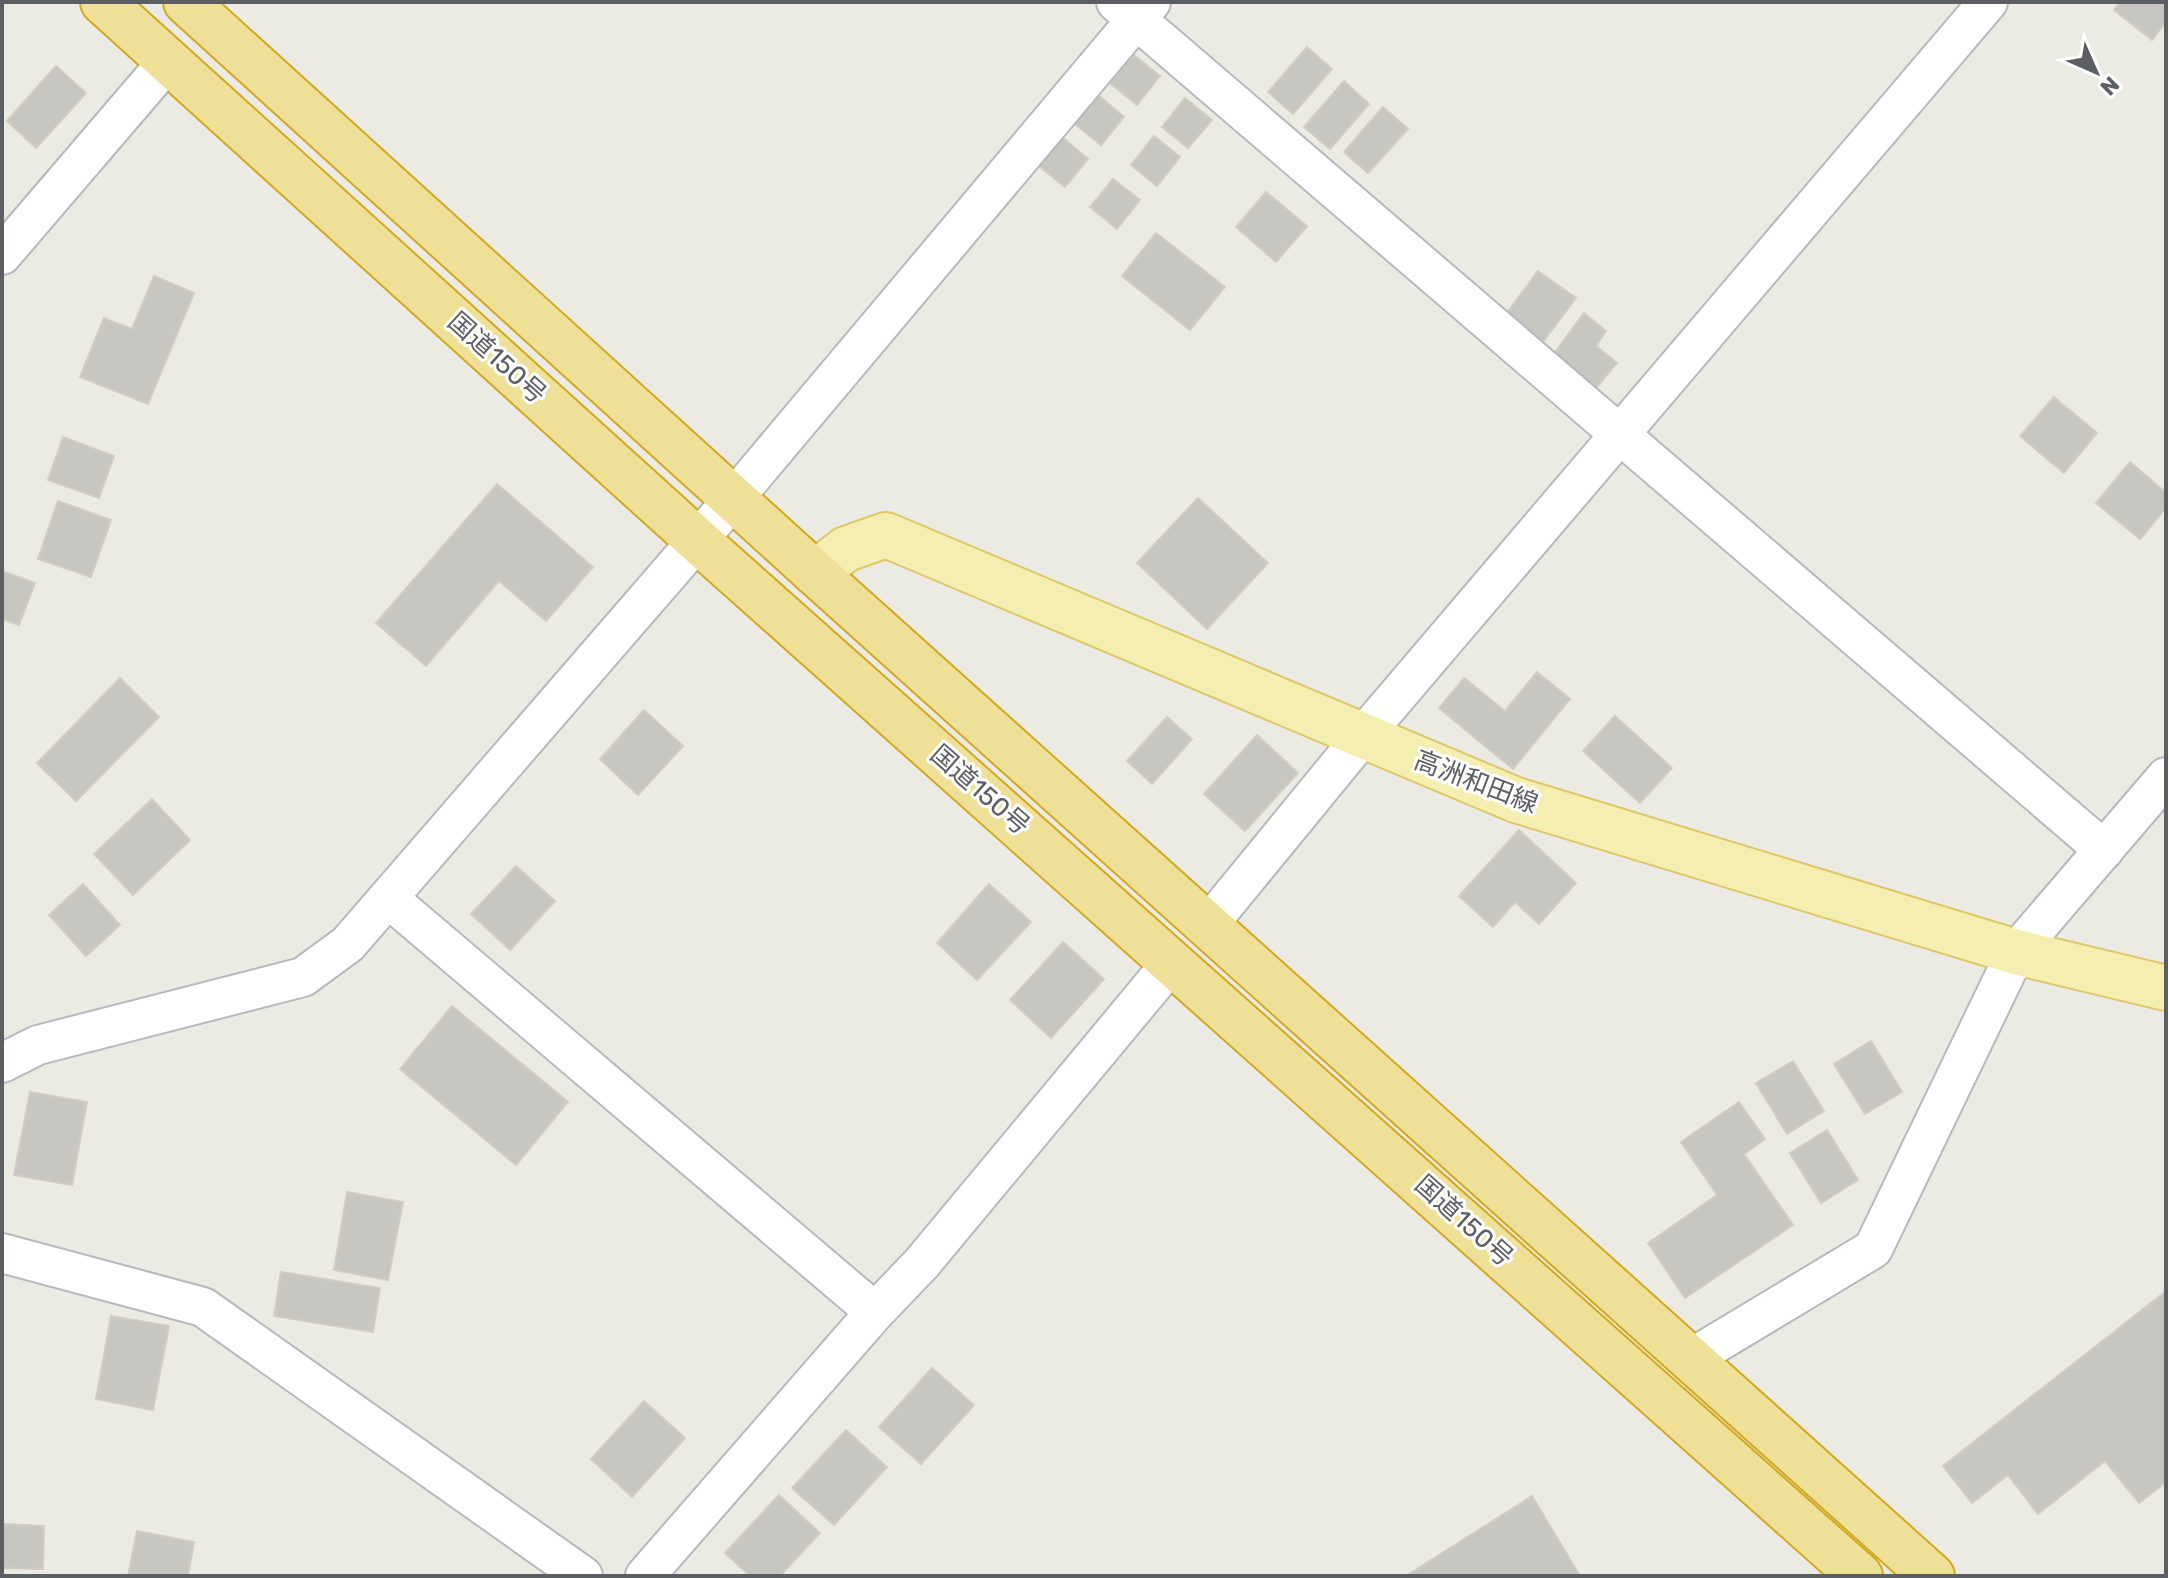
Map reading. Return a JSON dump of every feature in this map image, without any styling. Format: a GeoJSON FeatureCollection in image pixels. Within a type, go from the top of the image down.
{"type":"FeatureCollection","features":[{"type":"Feature","properties":{"kind":"highway","name":"国道150号"},"geometry":{"type":"LineString","coordinates":[[103,2],[697,540],[1860,1576]]}},
{"type":"Feature","properties":{"kind":"highway","name":"国道150号"},"geometry":{"type":"LineString","coordinates":[[204,8],[815,573],[1932,1576]]}},
{"type":"Feature","properties":{"kind":"main road","name":"高洲和田線"},"geometry":{"type":"LineString","coordinates":[[815,573],[846,549],[886,535],[1516,800],[2016,952],[2166,988]]}},
{"type":"Feature","properties":{"kind":"street"},"geometry":{"type":"LineString","coordinates":[[1208,925],[1362,737],[1988,2]]}},
{"type":"Feature","properties":{"kind":"street"},"geometry":{"type":"LineString","coordinates":[[2,1063],[38,1045],[303,977],[348,944],[735,497],[1134,8],[1620,434],[2104,850]]}},
{"type":"Feature","properties":{"kind":"street"},"geometry":{"type":"LineString","coordinates":[[2,255],[169,60]]}},
{"type":"Feature","properties":{"kind":"street"},"geometry":{"type":"LineString","coordinates":[[1690,1359],[1873,1249],[2016,952],[2166,777]]}},
{"type":"Feature","properties":{"kind":"street"},"geometry":{"type":"LineString","coordinates":[[388,898],[875,1312]]}},
{"type":"Feature","properties":{"kind":"street"},"geometry":{"type":"LineString","coordinates":[[645,1576],[875,1312],[922,1263],[1173,961]]}},
{"type":"Feature","properties":{"kind":"street"},"geometry":{"type":"LineString","coordinates":[[2,1253],[203,1307],[583,1576]]}},
{"type":"Feature","properties":{"kind":"building"},"geometry":{"type":"Polygon","coordinates":[[[2120,2],[2166,2],[2166,22],[2152,40],[2114,10],[2120,2]]]}},
{"type":"Feature","properties":{"kind":"building"},"geometry":{"type":"Polygon","coordinates":[[[1307,47],[1332,69],[1293,114],[1268,92],[1307,47]]]}},
{"type":"Feature","properties":{"kind":"building"},"geometry":{"type":"Polygon","coordinates":[[[1134,55],[1160,76],[1137,105],[1110,83],[1134,55]]]}},
{"type":"Feature","properties":{"kind":"building"},"geometry":{"type":"Polygon","coordinates":[[[56,66],[86,93],[36,148],[7,121],[56,66]]]}},
{"type":"Feature","properties":{"kind":"building"},"geometry":{"type":"Polygon","coordinates":[[[1344,81],[1369,104],[1330,149],[1304,127],[1344,81]]]}},
{"type":"Feature","properties":{"kind":"building"},"geometry":{"type":"Polygon","coordinates":[[[1098,95],[1124,117],[1101,145],[1075,124],[1098,95]]]}},
{"type":"Feature","properties":{"kind":"building"},"geometry":{"type":"Polygon","coordinates":[[[1185,98],[1212,120],[1188,148],[1162,127],[1185,98]]]}},
{"type":"Feature","properties":{"kind":"building"},"geometry":{"type":"Polygon","coordinates":[[[1383,107],[1408,129],[1368,173],[1344,152],[1383,107]]]}},
{"type":"Feature","properties":{"kind":"building"},"geometry":{"type":"Polygon","coordinates":[[[1154,136],[1180,157],[1157,186],[1131,165],[1154,136]]]}},
{"type":"Feature","properties":{"kind":"building"},"geometry":{"type":"Polygon","coordinates":[[[1062,137],[1088,159],[1065,187],[1038,165],[1062,137]]]}},
{"type":"Feature","properties":{"kind":"building"},"geometry":{"type":"Polygon","coordinates":[[[1113,179],[1140,200],[1117,229],[1090,207],[1113,179]]]}},
{"type":"Feature","properties":{"kind":"building"},"geometry":{"type":"Polygon","coordinates":[[[1266,192],[1307,226],[1276,262],[1236,227],[1266,192]]]}},
{"type":"Feature","properties":{"kind":"building"},"geometry":{"type":"Polygon","coordinates":[[[1156,233],[1225,287],[1190,330],[1122,276],[1156,233]]]}},
{"type":"Feature","properties":{"kind":"building"},"geometry":{"type":"Polygon","coordinates":[[[1538,271],[1576,298],[1539,347],[1503,318],[1538,271]]]}},
{"type":"Feature","properties":{"kind":"building"},"geometry":{"type":"Polygon","coordinates":[[[154,276],[194,293],[148,404],[80,377],[104,318],[132,329],[154,276]]]}},
{"type":"Feature","properties":{"kind":"building"},"geometry":{"type":"Polygon","coordinates":[[[1584,313],[1606,331],[1596,346],[1617,363],[1592,393],[1550,359],[1584,313]]]}},
{"type":"Feature","properties":{"kind":"building"},"geometry":{"type":"Polygon","coordinates":[[[2054,397],[2097,433],[2064,473],[2020,436],[2054,397]]]}},
{"type":"Feature","properties":{"kind":"building"},"geometry":{"type":"Polygon","coordinates":[[[63,437],[114,456],[99,498],[48,480],[63,437]]]}},
{"type":"Feature","properties":{"kind":"building"},"geometry":{"type":"Polygon","coordinates":[[[2130,462],[2166,493],[2166,508],[2140,539],[2096,503],[2130,462]]]}},
{"type":"Feature","properties":{"kind":"building"},"geometry":{"type":"Polygon","coordinates":[[[497,484],[593,567],[546,621],[499,581],[426,666],[376,623],[497,484]]]}},
{"type":"Feature","properties":{"kind":"building"},"geometry":{"type":"Polygon","coordinates":[[[1198,498],[1268,563],[1207,629],[1137,563],[1198,498]]]}},
{"type":"Feature","properties":{"kind":"building"},"geometry":{"type":"Polygon","coordinates":[[[58,501],[111,520],[91,577],[38,559],[58,501]]]}},
{"type":"Feature","properties":{"kind":"building"},"geometry":{"type":"Polygon","coordinates":[[[2,571],[35,583],[19,625],[2,619],[2,571]]]}},
{"type":"Feature","properties":{"kind":"building"},"geometry":{"type":"Polygon","coordinates":[[[1537,672],[1570,699],[1513,769],[1439,708],[1464,678],[1505,711],[1537,672]]]}},
{"type":"Feature","properties":{"kind":"building"},"geometry":{"type":"Polygon","coordinates":[[[120,678],[159,717],[76,801],[37,763],[120,678]]]}},
{"type":"Feature","properties":{"kind":"building"},"geometry":{"type":"Polygon","coordinates":[[[644,710],[683,746],[638,795],[600,759],[644,710]]]}},
{"type":"Feature","properties":{"kind":"building"},"geometry":{"type":"Polygon","coordinates":[[[1615,716],[1672,768],[1640,803],[1583,751],[1615,716]]]}},
{"type":"Feature","properties":{"kind":"building"},"geometry":{"type":"Polygon","coordinates":[[[1167,717],[1192,739],[1152,784],[1127,761],[1167,717]]]}},
{"type":"Feature","properties":{"kind":"building"},"geometry":{"type":"Polygon","coordinates":[[[1257,735],[1298,773],[1245,831],[1204,794],[1257,735]]]}},
{"type":"Feature","properties":{"kind":"building"},"geometry":{"type":"Polygon","coordinates":[[[152,799],[190,840],[133,895],[94,854],[152,799]]]}},
{"type":"Feature","properties":{"kind":"building"},"geometry":{"type":"Polygon","coordinates":[[[1519,830],[1576,883],[1539,924],[1515,902],[1493,927],[1459,896],[1519,830]]]}},
{"type":"Feature","properties":{"kind":"building"},"geometry":{"type":"Polygon","coordinates":[[[516,866],[555,901],[510,950],[471,914],[516,866]]]}},
{"type":"Feature","properties":{"kind":"building"},"geometry":{"type":"Polygon","coordinates":[[[83,884],[120,925],[86,956],[49,915],[83,884]]]}},
{"type":"Feature","properties":{"kind":"building"},"geometry":{"type":"Polygon","coordinates":[[[989,884],[1031,922],[977,980],[937,943],[989,884]]]}},
{"type":"Feature","properties":{"kind":"building"},"geometry":{"type":"Polygon","coordinates":[[[1063,942],[1104,979],[1051,1038],[1010,1000],[1063,942]]]}},
{"type":"Feature","properties":{"kind":"building"},"geometry":{"type":"Polygon","coordinates":[[[452,1006],[568,1102],[516,1165],[400,1069],[452,1006]]]}},
{"type":"Feature","properties":{"kind":"building"},"geometry":{"type":"Polygon","coordinates":[[[1871,1041],[1902,1092],[1865,1114],[1834,1064],[1871,1041]]]}},
{"type":"Feature","properties":{"kind":"building"},"geometry":{"type":"Polygon","coordinates":[[[1793,1061],[1824,1111],[1787,1134],[1756,1083],[1793,1061]]]}},
{"type":"Feature","properties":{"kind":"building"},"geometry":{"type":"Polygon","coordinates":[[[30,1092],[87,1102],[72,1185],[14,1175],[30,1092]]]}},
{"type":"Feature","properties":{"kind":"building"},"geometry":{"type":"Polygon","coordinates":[[[1739,1102],[1765,1139],[1744,1154],[1793,1225],[1685,1298],[1648,1243],[1717,1195],[1681,1142],[1739,1102]]]}},
{"type":"Feature","properties":{"kind":"building"},"geometry":{"type":"Polygon","coordinates":[[[1827,1130],[1858,1180],[1821,1203],[1790,1153],[1827,1130]]]}},
{"type":"Feature","properties":{"kind":"building"},"geometry":{"type":"Polygon","coordinates":[[[347,1192],[403,1202],[388,1280],[334,1270],[347,1192]]]}},
{"type":"Feature","properties":{"kind":"building"},"geometry":{"type":"Polygon","coordinates":[[[281,1272],[380,1288],[373,1332],[274,1316],[281,1272]]]}},
{"type":"Feature","properties":{"kind":"building"},"geometry":{"type":"Polygon","coordinates":[[[2166,1291],[2166,1482],[2139,1503],[2105,1461],[2038,1514],[2008,1475],[1972,1503],[1943,1466],[2166,1291]]]}},
{"type":"Feature","properties":{"kind":"building"},"geometry":{"type":"Polygon","coordinates":[[[111,1316],[169,1326],[153,1410],[96,1399],[111,1316]]]}},
{"type":"Feature","properties":{"kind":"building"},"geometry":{"type":"Polygon","coordinates":[[[932,1368],[974,1405],[921,1464],[879,1427],[932,1368]]]}},
{"type":"Feature","properties":{"kind":"building"},"geometry":{"type":"Polygon","coordinates":[[[644,1401],[685,1438],[632,1497],[591,1459],[644,1401]]]}},
{"type":"Feature","properties":{"kind":"building"},"geometry":{"type":"Polygon","coordinates":[[[846,1430],[887,1467],[834,1525],[792,1488],[846,1430]]]}},
{"type":"Feature","properties":{"kind":"building"},"geometry":{"type":"Polygon","coordinates":[[[779,1495],[820,1533],[780,1576],[750,1576],[725,1553],[779,1495]]]}},
{"type":"Feature","properties":{"kind":"building"},"geometry":{"type":"Polygon","coordinates":[[[1532,1496],[1580,1576],[1406,1576],[1532,1496]]]}},
{"type":"Feature","properties":{"kind":"building"},"geometry":{"type":"Polygon","coordinates":[[[2,1524],[44,1526],[43,1569],[2,1568],[2,1524]]]}},
{"type":"Feature","properties":{"kind":"building"},"geometry":{"type":"Polygon","coordinates":[[[137,1531],[194,1542],[188,1576],[128,1576],[137,1531]]]}}]}
